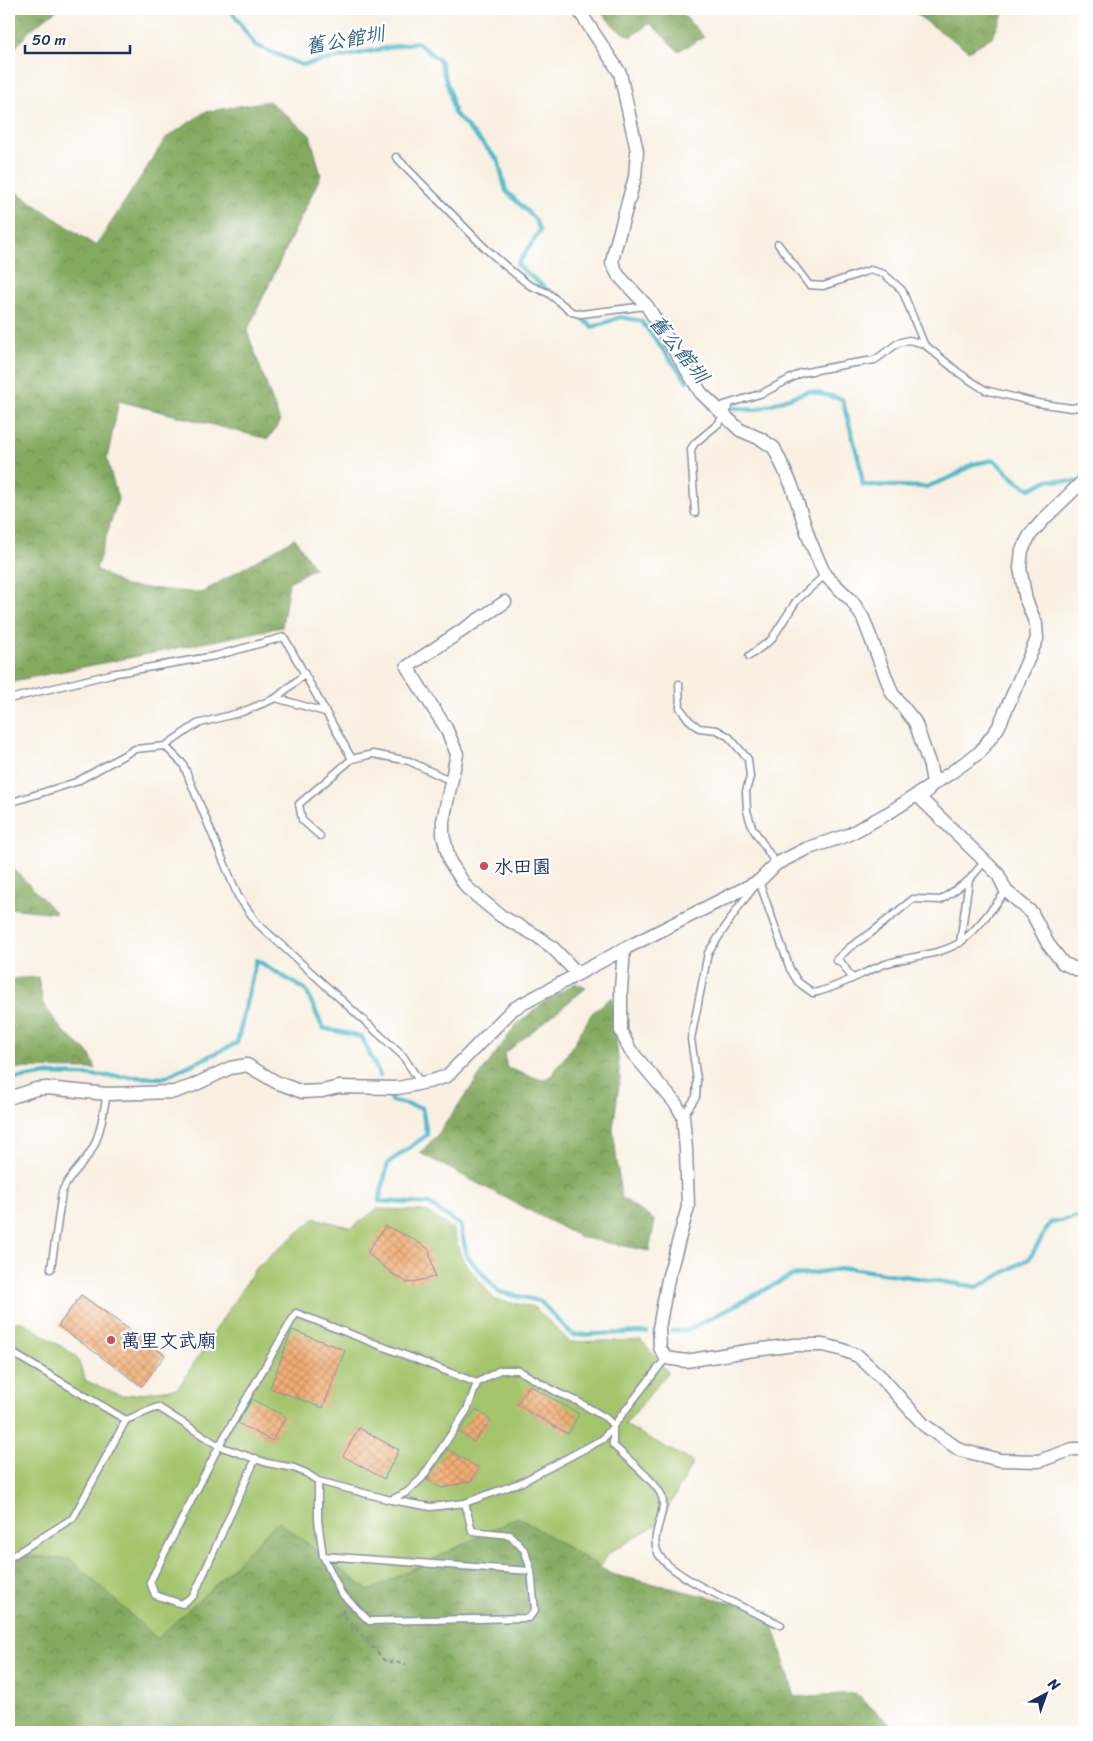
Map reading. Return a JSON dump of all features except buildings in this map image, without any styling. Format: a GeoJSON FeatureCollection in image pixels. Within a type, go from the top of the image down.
{"type":"FeatureCollection","features":[{"type":"Feature","properties":{"kind":"street"},"geometry":{"type":"LineString","coordinates":[[578,9],[620,73],[637,151],[636,177],[612,263],[618,276],[647,306],[701,393],[740,430],[774,448],[792,486],[810,541],[825,575],[852,601],[863,618],[892,693],[915,722],[930,766],[933,783],[921,799],[998,874],[1006,891],[1032,913],[1048,944],[1063,964],[1084,973]]}},
{"type":"Feature","properties":{"kind":"street"},"geometry":{"type":"LineString","coordinates":[[9,1098],[36,1089],[47,1088],[107,1094],[174,1092],[192,1086],[230,1068],[247,1065],[276,1082],[302,1092],[322,1091],[338,1087],[398,1088],[447,1076],[513,1008],[624,949],[759,881],[776,864],[806,849],[848,835],[890,812],[980,752],[998,728],[1037,639],[1036,624],[1026,600],[1020,568],[1022,550],[1030,535],[1044,519],[1084,480]]}},
{"type":"Feature","properties":{"kind":"street"},"geometry":{"type":"LineString","coordinates":[[505,602],[407,667],[446,728],[457,754],[443,821],[443,835],[450,862],[467,888],[501,916],[537,936],[553,948],[578,974]]}},
{"type":"Feature","properties":{"kind":"street"},"geometry":{"type":"LineString","coordinates":[[624,949],[621,989],[621,1031],[630,1050],[676,1104],[683,1116],[688,1207],[668,1279],[660,1328],[660,1348],[666,1358],[686,1362],[747,1350],[794,1345],[823,1345],[858,1356],[882,1378],[924,1425],[960,1450],[1000,1460],[1039,1461],[1073,1449],[1084,1449]]}},
{"type":"Feature","properties":{"kind":"lane"},"geometry":{"type":"LineString","coordinates":[[396,157],[484,247],[529,285],[548,293],[572,312],[582,314],[647,306]]}},
{"type":"Feature","properties":{"kind":"lane"},"geometry":{"type":"LineString","coordinates":[[778,244],[809,284],[823,286],[870,270],[884,274],[902,290],[924,344]]}},
{"type":"Feature","properties":{"kind":"lane"},"geometry":{"type":"LineString","coordinates":[[695,513],[691,449],[694,442],[718,424],[729,408],[724,405],[763,393],[802,373],[875,360],[898,343],[910,340],[924,344],[959,373],[985,390],[1071,408],[1084,406]]}},
{"type":"Feature","properties":{"kind":"lane"},"geometry":{"type":"LineString","coordinates":[[749,656],[771,640],[797,600],[825,575]]}},
{"type":"Feature","properties":{"kind":"lane"},"geometry":{"type":"LineString","coordinates":[[9,699],[112,674],[215,656],[284,637],[352,759]]}},
{"type":"Feature","properties":{"kind":"lane"},"geometry":{"type":"LineString","coordinates":[[9,803],[76,782],[135,749],[165,746],[197,724],[242,712],[276,698],[305,674]]}},
{"type":"Feature","properties":{"kind":"lane"},"geometry":{"type":"LineString","coordinates":[[680,684],[680,708],[689,720],[699,728],[717,730],[728,737],[748,759],[750,777],[746,791],[747,811],[752,827],[776,864]]}},
{"type":"Feature","properties":{"kind":"lane"},"geometry":{"type":"LineString","coordinates":[[276,698],[325,712]]}},
{"type":"Feature","properties":{"kind":"lane"},"geometry":{"type":"LineString","coordinates":[[165,746],[183,764],[238,896],[257,924],[403,1056],[420,1082]]}},
{"type":"Feature","properties":{"kind":"lane"},"geometry":{"type":"LineString","coordinates":[[320,836],[302,820],[299,804],[352,759],[373,754],[409,761],[451,782]]}},
{"type":"Feature","properties":{"kind":"lane"},"geometry":{"type":"LineString","coordinates":[[852,978],[841,962],[836,960],[850,947],[914,899],[941,900],[969,880],[984,861]]}},
{"type":"Feature","properties":{"kind":"lane"},"geometry":{"type":"LineString","coordinates":[[960,943],[969,880]]}},
{"type":"Feature","properties":{"kind":"lane"},"geometry":{"type":"LineString","coordinates":[[759,881],[790,969],[798,982],[813,993],[825,990],[886,964],[939,951],[960,943],[1006,891]]}},
{"type":"Feature","properties":{"kind":"lane"},"geometry":{"type":"LineString","coordinates":[[683,1116],[696,1097],[697,1080],[691,1039],[708,953],[740,905],[759,881]]}},
{"type":"Feature","properties":{"kind":"lane"},"geometry":{"type":"LineString","coordinates":[[51,1269],[62,1192],[65,1184],[91,1152],[96,1142],[107,1094]]}},
{"type":"Feature","properties":{"kind":"lane"},"geometry":{"type":"LineString","coordinates":[[256,1458],[194,1595],[182,1604],[155,1595],[150,1582],[219,1446],[296,1313],[477,1383]]}},
{"type":"Feature","properties":{"kind":"lane"},"geometry":{"type":"LineString","coordinates":[[9,1352],[126,1420]]}},
{"type":"Feature","properties":{"kind":"lane"},"geometry":{"type":"LineString","coordinates":[[9,1558],[74,1518],[126,1420],[158,1407],[219,1446],[267,1463],[294,1468],[318,1481],[391,1500],[431,1507],[465,1503],[522,1482],[603,1439],[666,1358]]}},
{"type":"Feature","properties":{"kind":"lane"},"geometry":{"type":"LineString","coordinates":[[391,1500],[407,1492],[422,1478],[467,1410],[477,1383],[500,1370],[518,1370],[606,1418],[613,1425],[612,1444],[656,1486],[662,1496],[663,1503],[655,1543],[660,1556],[685,1578],[781,1626]]}},
{"type":"Feature","properties":{"kind":"lane"},"geometry":{"type":"LineString","coordinates":[[318,1481],[318,1520],[322,1556],[341,1593],[369,1622],[529,1618],[535,1610],[531,1571],[525,1550],[510,1535],[472,1531],[465,1503]]}},
{"type":"Feature","properties":{"kind":"lane"},"geometry":{"type":"LineString","coordinates":[[322,1556],[531,1571]]}},
{"type":"Feature","properties":{"kind":"path"},"geometry":{"type":"LineString","coordinates":[[341,1593],[343,1614],[385,1662],[406,1664]]}},
{"type":"Feature","properties":{"kind":"green space"},"geometry":{"type":"Polygon","coordinates":[[[9,9],[58,9],[30,30],[9,56],[9,9]]]}},
{"type":"Feature","properties":{"kind":"green space"},"geometry":{"type":"Polygon","coordinates":[[[598,9],[678,9],[704,37],[678,51],[650,23],[631,37],[617,29],[598,9]]]}},
{"type":"Feature","properties":{"kind":"green space"},"geometry":{"type":"Polygon","coordinates":[[[913,9],[1006,9],[992,37],[969,51],[917,15],[913,9]]]}},
{"type":"Feature","properties":{"kind":"green space"},"geometry":{"type":"Polygon","coordinates":[[[269,101],[310,135],[321,175],[247,331],[280,422],[268,439],[119,401],[107,459],[118,499],[96,569],[125,586],[201,593],[295,538],[314,568],[289,582],[282,627],[9,682],[9,187],[96,246],[166,138],[205,112],[269,101]]]}},
{"type":"Feature","properties":{"kind":"green space"},"geometry":{"type":"Polygon","coordinates":[[[9,864],[56,913],[9,908],[9,864]]]}},
{"type":"Feature","properties":{"kind":"green space"},"geometry":{"type":"Polygon","coordinates":[[[38,977],[43,1004],[62,1030],[89,1053],[96,1069],[9,1068],[9,979],[38,977]]]}},
{"type":"Feature","properties":{"kind":"green space"},"geometry":{"type":"Polygon","coordinates":[[[575,983],[586,988],[504,1054],[507,1068],[542,1080],[551,1076],[572,1047],[592,1013],[612,997],[620,1078],[613,1128],[621,1197],[655,1221],[649,1251],[580,1237],[420,1153],[437,1135],[516,1025],[543,1003],[575,983]]]}},
{"type":"Feature","properties":{"kind":"green space"},"geometry":{"type":"Polygon","coordinates":[[[377,1209],[425,1211],[453,1229],[461,1258],[495,1300],[534,1307],[570,1342],[641,1340],[668,1372],[625,1425],[693,1462],[661,1522],[609,1553],[553,1642],[9,1684],[9,1322],[23,1322],[76,1356],[86,1381],[123,1396],[178,1388],[255,1269],[315,1218],[352,1228],[377,1209]]]}},
{"type":"Feature","properties":{"kind":"green space"},"geometry":{"type":"Polygon","coordinates":[[[518,1517],[611,1574],[769,1611],[795,1697],[855,1693],[899,1732],[9,1732],[9,1555],[70,1559],[157,1639],[215,1585],[278,1521],[369,1591],[518,1517]]]}},
{"type":"Feature","properties":{"kind":"waterway","name":"舊公館圳"},"geometry":{"type":"LineString","coordinates":[[230,9],[255,45],[302,65],[417,42],[440,61],[454,113],[498,160],[506,191],[535,219],[540,231],[517,265],[549,291]]}},
{"type":"Feature","properties":{"kind":"waterway","name":"舊公館圳"},"geometry":{"type":"LineString","coordinates":[[576,314],[593,327],[621,317],[641,321],[687,381]]}},
{"type":"Feature","properties":{"kind":"waterway","name":"舊公館圳"},"geometry":{"type":"LineString","coordinates":[[727,407],[755,410],[809,391],[842,399],[859,460],[863,485],[926,487],[952,477],[973,464],[994,460],[1017,481],[1030,489],[1048,480],[1077,482]]}},
{"type":"Feature","properties":{"kind":"waterway"},"geometry":{"type":"LineString","coordinates":[[9,1080],[47,1074],[163,1078],[237,1043],[256,960],[306,990],[323,1028],[362,1037],[380,1076]]}},
{"type":"Feature","properties":{"kind":"waterway"},"geometry":{"type":"LineString","coordinates":[[391,1099],[392,1101],[422,1108],[427,1135],[388,1163],[379,1201],[429,1204],[460,1225],[467,1256],[499,1292],[540,1301],[573,1335],[647,1332]]}},
{"type":"Feature","properties":{"kind":"waterway"},"geometry":{"type":"LineString","coordinates":[[672,1331],[688,1330],[791,1276],[849,1268],[978,1287],[1030,1258],[1050,1223],[1084,1216]]}},
{"type":"Feature","properties":{"kind":"place","name":"水田園"},"geometry":{"type":"Point","coordinates":[484,866]}},
{"type":"Feature","properties":{"kind":"place","name":"萬里文武廟"},"geometry":{"type":"Point","coordinates":[111,1340]}}]}
